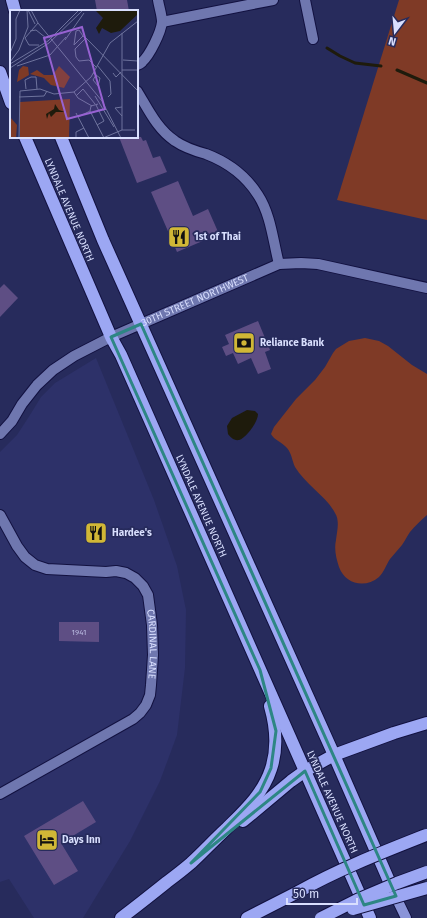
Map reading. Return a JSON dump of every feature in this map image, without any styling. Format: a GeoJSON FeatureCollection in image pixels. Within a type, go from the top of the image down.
{"type":"FeatureCollection","features":[{"type":"Feature","properties":{"kind":"highway"},"geometry":{"type":"LineString","coordinates":[[12,0],[15,10]]}},
{"type":"Feature","properties":{"kind":"highway"},"geometry":{"type":"LineString","coordinates":[[0,72],[10,100]]}},
{"type":"Feature","properties":{"kind":"highway","name":"LYNDALE AVENUE NORTH"},"geometry":{"type":"LineString","coordinates":[[25,138],[111,338],[124,362],[370,918]]}},
{"type":"Feature","properties":{"kind":"highway","name":"LYNDALE AVENUE NORTH"},"geometry":{"type":"LineString","coordinates":[[61,138],[103,240],[389,880]]}},
{"type":"Feature","properties":{"kind":"highway"},"geometry":{"type":"LineString","coordinates":[[191,863],[252,803],[263,786],[271,768],[276,743],[276,731],[260,670]]}},
{"type":"Feature","properties":{"kind":"highway"},"geometry":{"type":"LineString","coordinates":[[121,918],[305,771],[334,755],[394,732],[427,723]]}},
{"type":"Feature","properties":{"kind":"highway"},"geometry":{"type":"LineString","coordinates":[[247,918],[320,879],[353,864],[427,835]]}},
{"type":"Feature","properties":{"kind":"highway"},"geometry":{"type":"LineString","coordinates":[[323,918],[357,900],[427,872]]}},
{"type":"Feature","properties":{"kind":"highway"},"geometry":{"type":"LineString","coordinates":[[323,918],[427,888]]}},
{"type":"Feature","properties":{"kind":"main road"},"geometry":{"type":"LineString","coordinates":[[389,880],[406,918]]}},
{"type":"Feature","properties":{"kind":"street"},"geometry":{"type":"LineString","coordinates":[[138,64],[142,62],[152,48],[162,22],[158,0]]}},
{"type":"Feature","properties":{"kind":"street"},"geometry":{"type":"LineString","coordinates":[[162,22],[274,0]]}},
{"type":"Feature","properties":{"kind":"street"},"geometry":{"type":"LineString","coordinates":[[305,0],[313,39]]}},
{"type":"Feature","properties":{"kind":"street"},"geometry":{"type":"LineString","coordinates":[[138,93],[153,119],[166,134],[183,146],[229,165],[238,172],[258,194],[269,222],[278,264]]}},
{"type":"Feature","properties":{"kind":"street","name":"30TH STREET NORTHWEST"},"geometry":{"type":"LineString","coordinates":[[0,434],[14,418],[22,404],[37,385],[53,370],[74,356],[141,324],[278,264],[318,264],[427,288]]}},
{"type":"Feature","properties":{"kind":"street","name":"CARDINAL LANE"},"geometry":{"type":"LineString","coordinates":[[0,515],[17,546],[25,557],[35,565],[47,569],[106,572],[116,571],[126,573],[135,578],[148,595],[152,625],[153,655],[150,695],[146,705],[140,713],[129,721],[0,794]]}},
{"type":"Feature","properties":{"kind":"highlighted area"},"geometry":{"type":"Polygon","coordinates":[[[141,324],[396,896],[364,905],[305,771],[191,863],[260,792],[271,768],[276,731],[260,670],[111,337],[141,324]]]}},
{"type":"Feature","properties":{"kind":"shaded area"},"geometry":{"type":"Polygon","coordinates":[[[399,0],[427,0],[427,220],[337,200],[399,0]]]}},
{"type":"Feature","properties":{"kind":"shaded area"},"geometry":{"type":"Polygon","coordinates":[[[365,338],[379,341],[388,346],[412,365],[427,374],[427,515],[410,532],[379,577],[374,581],[362,584],[351,581],[342,573],[339,567],[335,550],[338,523],[337,516],[327,501],[299,473],[287,448],[271,434],[274,427],[296,399],[315,380],[325,367],[336,349],[349,341],[365,338]]]}},
{"type":"Feature","properties":{"kind":"shaded area"},"geometry":{"type":"Polygon","coordinates":[[[96,358],[154,500],[177,566],[186,610],[185,668],[177,735],[160,781],[130,841],[83,918],[34,918],[9,879],[0,882],[0,452],[17,435],[41,397],[55,383],[96,358]]]}},
{"type":"Feature","properties":{"kind":"shaded area"},"geometry":{"type":"Polygon","coordinates":[[[247,410],[255,411],[258,414],[256,421],[242,439],[234,439],[228,434],[227,426],[232,418],[247,410]]]}},
{"type":"Feature","properties":{"kind":"building"},"geometry":{"type":"Polygon","coordinates":[[[95,0],[127,0],[129,10],[97,10],[95,0]]]}},
{"type":"Feature","properties":{"kind":"building"},"geometry":{"type":"Polygon","coordinates":[[[141,137],[143,141],[146,140],[153,158],[160,156],[167,172],[137,183],[119,138],[141,137]]]}},
{"type":"Feature","properties":{"kind":"building"},"geometry":{"type":"Polygon","coordinates":[[[178,181],[193,216],[208,209],[219,234],[177,252],[151,192],[178,181]]]}},
{"type":"Feature","properties":{"kind":"building"},"geometry":{"type":"Polygon","coordinates":[[[4,284],[18,298],[0,317],[0,288],[4,284]]]}},
{"type":"Feature","properties":{"kind":"building"},"geometry":{"type":"Polygon","coordinates":[[[258,321],[270,350],[265,352],[271,369],[258,374],[251,358],[238,364],[233,353],[226,356],[222,347],[229,344],[225,335],[258,321]]]}},
{"type":"Feature","properties":{"kind":"building"},"geometry":{"type":"Polygon","coordinates":[[[59,622],[99,622],[99,642],[59,641],[59,622]]]}},
{"type":"Feature","properties":{"kind":"building","name":"Days Inn"},"geometry":{"type":"Polygon","coordinates":[[[83,801],[96,822],[61,843],[78,871],[54,885],[24,836],[83,801]]]}},
{"type":"Feature","properties":{"kind":"waterway"},"geometry":{"type":"LineString","coordinates":[[327,48],[355,63],[381,66]]}},
{"type":"Feature","properties":{"kind":"waterway"},"geometry":{"type":"LineString","coordinates":[[397,70],[427,83]]}},
{"type":"Feature","properties":{"kind":"place","name":"1st of Thai"},"geometry":{"type":"Point","coordinates":[179,237]}},
{"type":"Feature","properties":{"kind":"place","name":"Reliance Bank"},"geometry":{"type":"Point","coordinates":[244,343]}},
{"type":"Feature","properties":{"kind":"place","name":"Hardee's"},"geometry":{"type":"Point","coordinates":[96,533]}},
{"type":"Feature","properties":{"kind":"place","name":"Days Inn"},"geometry":{"type":"Point","coordinates":[47,840]}}]}
